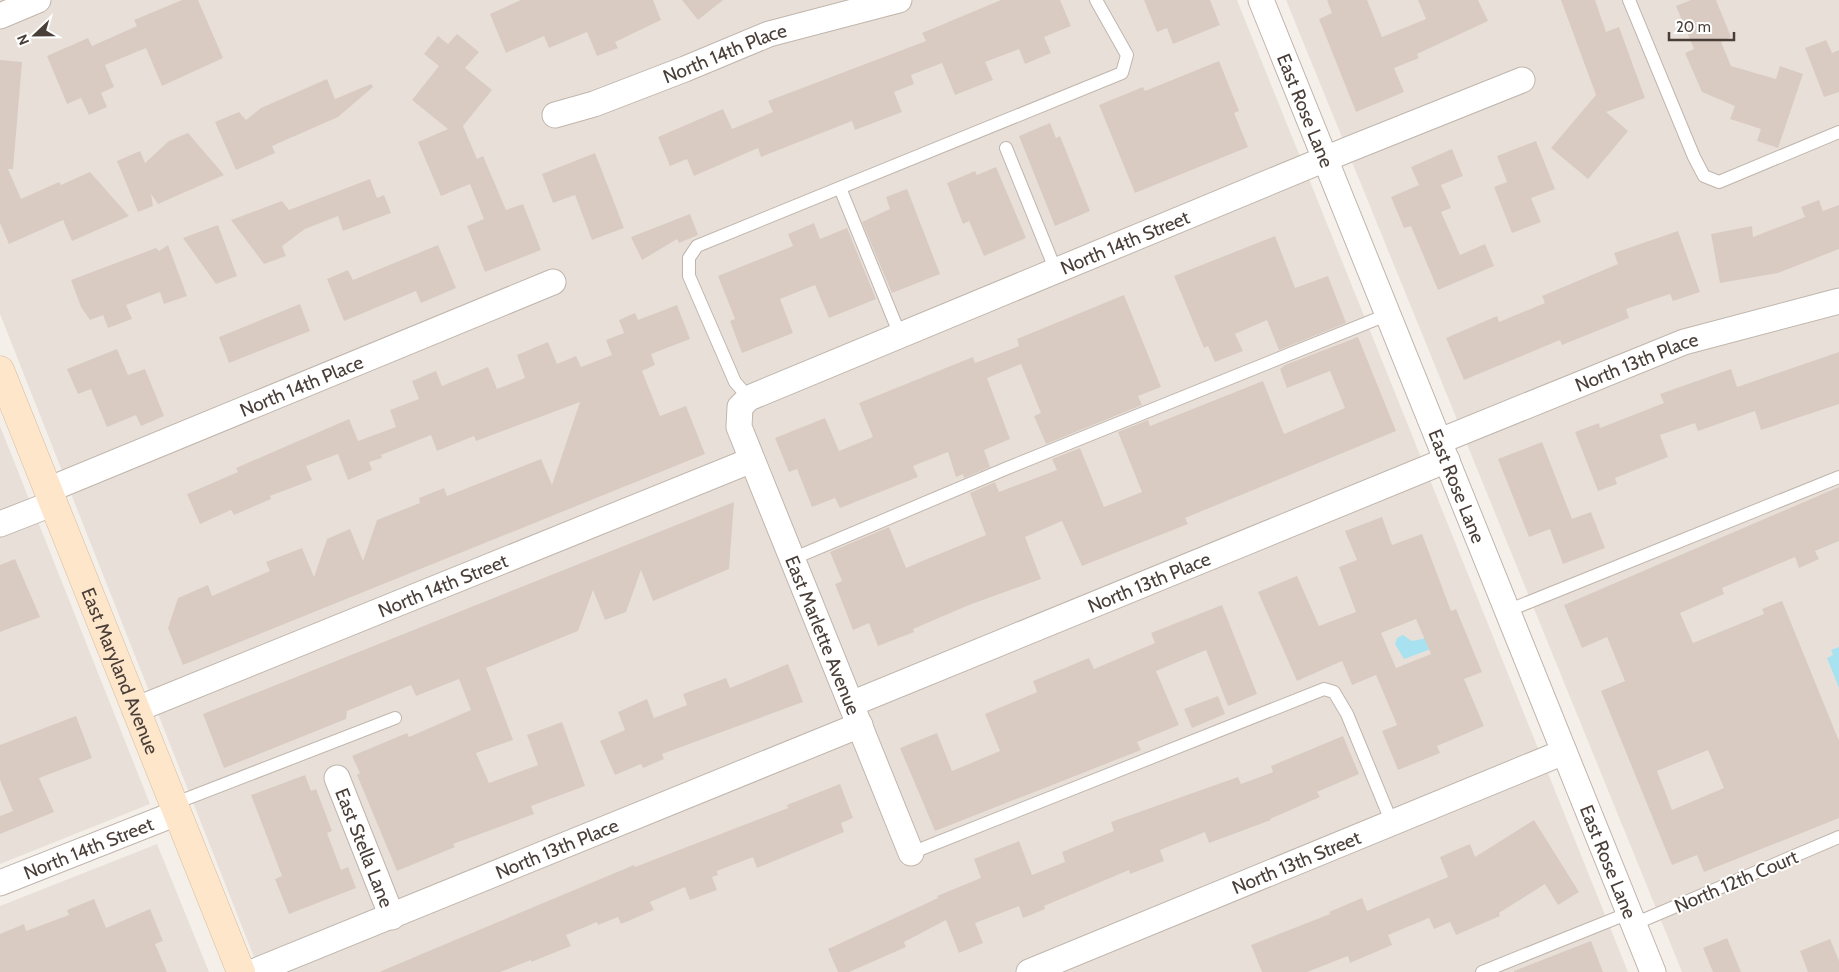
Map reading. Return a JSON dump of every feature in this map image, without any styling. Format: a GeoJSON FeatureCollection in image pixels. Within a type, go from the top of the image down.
{"type":"FeatureCollection","features":[{"type":"Feature","properties":{"kind":"street"},"geometry":{"type":"LineString","coordinates":[[0,16],[38,0]]}},
{"type":"Feature","properties":{"kind":"street","name":"North 14th Place"},"geometry":{"type":"LineString","coordinates":[[555,115],[594,104],[658,80],[769,34],[899,0]]}},
{"type":"Feature","properties":{"kind":"street","name":"East Rose Lane"},"geometry":{"type":"LineString","coordinates":[[1261,0],[1653,972]]}},
{"type":"Feature","properties":{"kind":"street","name":"North 14th Street"},"geometry":{"type":"LineString","coordinates":[[744,408],[900,335],[1522,80]]}},
{"type":"Feature","properties":{"kind":"street","name":"North 14th Place"},"geometry":{"type":"LineString","coordinates":[[0,524],[51,497],[553,282]]}},
{"type":"Feature","properties":{"kind":"street","name":"North 13th Place"},"geometry":{"type":"LineString","coordinates":[[253,972],[392,917],[855,714],[1684,342],[1839,301]]}},
{"type":"Feature","properties":{"kind":"street","name":"East Maryland Avenue"},"geometry":{"type":"LineString","coordinates":[[3,384],[51,497],[241,972]]}},
{"type":"Feature","properties":{"kind":"street","name":"East Marlette Avenue"},"geometry":{"type":"LineString","coordinates":[[744,408],[739,427],[911,852]]}},
{"type":"Feature","properties":{"kind":"street","name":"North 14th Street"},"geometry":{"type":"LineString","coordinates":[[135,710],[752,460]]}},
{"type":"Feature","properties":{"kind":"street","name":"North 13th Street"},"geometry":{"type":"LineString","coordinates":[[1029,972],[1564,752]]}},
{"type":"Feature","properties":{"kind":"street","name":"East Stella Lane"},"geometry":{"type":"LineString","coordinates":[[337,778],[392,917]]}},
{"type":"Feature","properties":{"kind":"street","name":"North 14th Street"},"geometry":{"type":"LineString","coordinates":[[0,883],[175,809]]}},
{"type":"Feature","properties":{"kind":"lane"},"geometry":{"type":"LineString","coordinates":[[744,408],[735,382],[688,276],[689,258],[697,246],[1122,72],[1127,54],[1096,0]]}},
{"type":"Feature","properties":{"kind":"lane"},"geometry":{"type":"LineString","coordinates":[[1629,0],[1694,157],[1704,176],[1719,182],[1839,132]]}},
{"type":"Feature","properties":{"kind":"lane"},"geometry":{"type":"LineString","coordinates":[[1006,148],[1056,271]]}},
{"type":"Feature","properties":{"kind":"lane"},"geometry":{"type":"LineString","coordinates":[[840,188],[900,335]]}},
{"type":"Feature","properties":{"kind":"lane"},"geometry":{"type":"LineString","coordinates":[[792,559],[1004,469],[1389,314]]}},
{"type":"Feature","properties":{"kind":"lane"},"geometry":{"type":"LineString","coordinates":[[1507,611],[1839,476]]}},
{"type":"Feature","properties":{"kind":"lane"},"geometry":{"type":"LineString","coordinates":[[911,852],[1324,688],[1334,692],[1347,714],[1392,823]]}},
{"type":"Feature","properties":{"kind":"lane"},"geometry":{"type":"LineString","coordinates":[[175,809],[396,718]]}},
{"type":"Feature","properties":{"kind":"lane","name":"North 12th Court"},"geometry":{"type":"LineString","coordinates":[[1482,972],[1632,918],[1839,837]]}},
{"type":"Feature","properties":{"kind":"shaded area"},"geometry":{"type":"Polygon","coordinates":[[[0,0],[1237,0],[1628,972],[260,972],[0,314],[0,0]]]}},
{"type":"Feature","properties":{"kind":"shaded area"},"geometry":{"type":"Polygon","coordinates":[[[1286,0],[1839,0],[1839,972],[1682,972],[1286,0]]]}},
{"type":"Feature","properties":{"kind":"shaded area"},"geometry":{"type":"Polygon","coordinates":[[[0,426],[150,804],[0,864],[0,426]]]}},
{"type":"Feature","properties":{"kind":"shaded area"},"geometry":{"type":"Polygon","coordinates":[[[157,844],[209,972],[0,972],[0,906],[157,844]]]}},
{"type":"Feature","properties":{"kind":"water"},"geometry":{"type":"Polygon","coordinates":[[[1403,635],[1412,641],[1427,638],[1431,649],[1404,659],[1395,644],[1397,638],[1403,635]]]}},
{"type":"Feature","properties":{"kind":"water"},"geometry":{"type":"Polygon","coordinates":[[[1839,647],[1839,688],[1827,658],[1833,655],[1831,650],[1839,647]]]}},
{"type":"Feature","properties":{"kind":"building"},"geometry":{"type":"Polygon","coordinates":[[[182,0],[198,0],[223,58],[162,86],[146,48],[105,65],[114,87],[101,93],[107,107],[89,115],[81,98],[67,104],[47,56],[88,38],[92,46],[137,26],[134,20],[182,0]]]}},
{"type":"Feature","properties":{"kind":"building"},"geometry":{"type":"Polygon","coordinates":[[[521,0],[653,0],[661,20],[615,42],[618,48],[597,56],[587,32],[549,48],[544,36],[506,53],[490,14],[521,0]]]}},
{"type":"Feature","properties":{"kind":"building"},"geometry":{"type":"Polygon","coordinates":[[[682,0],[723,0],[698,20],[682,0]]]}},
{"type":"Feature","properties":{"kind":"building"},"geometry":{"type":"Polygon","coordinates":[[[1001,0],[1060,0],[1071,26],[1044,37],[1051,53],[1025,64],[1019,49],[985,62],[993,80],[955,95],[942,63],[911,75],[914,84],[894,92],[902,112],[855,130],[852,121],[761,157],[758,148],[694,176],[687,159],[670,166],[658,137],[723,109],[732,129],[773,112],[768,101],[926,41],[922,33],[1001,0]]]}},
{"type":"Feature","properties":{"kind":"building"},"geometry":{"type":"Polygon","coordinates":[[[1144,0],[1210,0],[1220,25],[1173,44],[1167,28],[1157,32],[1144,0]]]}},
{"type":"Feature","properties":{"kind":"building"},"geometry":{"type":"Polygon","coordinates":[[[1327,0],[1367,0],[1382,37],[1426,19],[1418,0],[1478,0],[1488,21],[1417,54],[1419,58],[1394,68],[1404,92],[1356,112],[1319,19],[1332,13],[1327,0]]]}},
{"type":"Feature","properties":{"kind":"building"},"geometry":{"type":"Polygon","coordinates":[[[1561,0],[1595,0],[1606,32],[1619,27],[1645,98],[1606,112],[1628,131],[1588,179],[1551,148],[1596,95],[1561,0]]]}},
{"type":"Feature","properties":{"kind":"building"},"geometry":{"type":"Polygon","coordinates":[[[1691,0],[1716,0],[1731,37],[1721,42],[1731,66],[1776,79],[1780,66],[1803,74],[1778,148],[1757,141],[1761,129],[1730,119],[1735,106],[1702,92],[1685,53],[1694,49],[1676,6],[1691,0]]]}},
{"type":"Feature","properties":{"kind":"building"},"geometry":{"type":"Polygon","coordinates":[[[457,34],[479,52],[465,68],[492,90],[463,126],[477,159],[483,156],[506,210],[523,204],[541,250],[485,272],[467,226],[484,219],[470,184],[441,196],[418,142],[448,129],[412,100],[439,66],[424,54],[438,36],[448,44],[457,34]]]}},
{"type":"Feature","properties":{"kind":"building"},"geometry":{"type":"Polygon","coordinates":[[[1826,40],[1832,53],[1839,50],[1839,92],[1824,97],[1805,48],[1826,40]]]}},
{"type":"Feature","properties":{"kind":"building"},"geometry":{"type":"Polygon","coordinates":[[[0,60],[22,62],[13,169],[8,169],[21,199],[59,182],[61,185],[90,172],[129,216],[72,241],[63,220],[9,244],[0,223],[0,60]]]}},
{"type":"Feature","properties":{"kind":"building"},"geometry":{"type":"Polygon","coordinates":[[[1219,61],[1239,111],[1234,113],[1248,147],[1135,193],[1099,105],[1143,87],[1145,91],[1219,61]]]}},
{"type":"Feature","properties":{"kind":"building"},"geometry":{"type":"Polygon","coordinates":[[[327,79],[335,99],[371,84],[373,87],[338,117],[272,146],[275,153],[236,170],[215,122],[239,112],[246,120],[261,108],[327,79]]]}},
{"type":"Feature","properties":{"kind":"building"},"geometry":{"type":"Polygon","coordinates":[[[1050,123],[1056,138],[1060,136],[1090,211],[1055,226],[1019,136],[1050,123]]]}},
{"type":"Feature","properties":{"kind":"building"},"geometry":{"type":"Polygon","coordinates":[[[188,133],[224,175],[158,204],[151,194],[153,206],[138,212],[117,161],[140,151],[145,163],[169,141],[188,133]]]}},
{"type":"Feature","properties":{"kind":"building"},"geometry":{"type":"Polygon","coordinates":[[[1536,141],[1555,189],[1531,198],[1541,222],[1512,233],[1494,187],[1507,182],[1497,156],[1536,141]]]}},
{"type":"Feature","properties":{"kind":"building"},"geometry":{"type":"Polygon","coordinates":[[[1452,149],[1463,176],[1441,185],[1451,208],[1441,212],[1460,255],[1485,244],[1494,266],[1438,290],[1411,226],[1404,228],[1391,197],[1419,185],[1411,167],[1452,149]]]}},
{"type":"Feature","properties":{"kind":"building"},"geometry":{"type":"Polygon","coordinates":[[[595,153],[624,228],[592,240],[575,195],[553,203],[542,174],[595,153]]]}},
{"type":"Feature","properties":{"kind":"building"},"geometry":{"type":"Polygon","coordinates":[[[996,167],[1026,238],[984,256],[969,221],[963,224],[947,183],[975,171],[977,175],[996,167]]]}},
{"type":"Feature","properties":{"kind":"building"},"geometry":{"type":"Polygon","coordinates":[[[370,179],[377,198],[384,195],[391,213],[343,231],[338,216],[305,229],[282,246],[286,256],[264,264],[231,220],[282,201],[289,210],[370,179]]]}},
{"type":"Feature","properties":{"kind":"building"},"geometry":{"type":"Polygon","coordinates":[[[907,189],[940,274],[892,293],[862,222],[890,209],[886,197],[907,189]]]}},
{"type":"Feature","properties":{"kind":"building"},"geometry":{"type":"Polygon","coordinates":[[[1819,200],[1823,211],[1839,205],[1839,249],[1778,273],[1720,283],[1711,234],[1752,226],[1753,237],[1805,217],[1801,207],[1819,200]]]}},
{"type":"Feature","properties":{"kind":"building"},"geometry":{"type":"Polygon","coordinates":[[[690,214],[698,235],[679,243],[677,239],[642,260],[631,237],[690,214]]]}},
{"type":"Feature","properties":{"kind":"building"},"geometry":{"type":"Polygon","coordinates":[[[814,223],[820,239],[847,228],[876,299],[829,318],[815,285],[780,299],[793,333],[742,353],[730,321],[735,319],[718,276],[793,246],[788,234],[814,223]]]}},
{"type":"Feature","properties":{"kind":"building"},"geometry":{"type":"Polygon","coordinates":[[[218,225],[237,276],[216,284],[183,238],[218,225]]]}},
{"type":"Feature","properties":{"kind":"building"},"geometry":{"type":"Polygon","coordinates":[[[1678,231],[1700,292],[1673,301],[1670,294],[1626,309],[1629,318],[1562,345],[1560,340],[1464,380],[1446,338],[1497,316],[1499,322],[1545,303],[1542,296],[1618,264],[1614,253],[1678,231]]]}},
{"type":"Feature","properties":{"kind":"building"},"geometry":{"type":"Polygon","coordinates":[[[1275,236],[1295,288],[1328,276],[1346,323],[1279,350],[1267,320],[1235,334],[1243,351],[1215,362],[1208,346],[1204,348],[1174,276],[1275,236]]]}},
{"type":"Feature","properties":{"kind":"building"},"geometry":{"type":"Polygon","coordinates":[[[168,245],[187,296],[164,304],[160,292],[126,305],[132,319],[108,328],[103,315],[90,320],[81,307],[71,280],[156,248],[159,251],[168,245]]]}},
{"type":"Feature","properties":{"kind":"building"},"geometry":{"type":"Polygon","coordinates":[[[438,245],[456,288],[421,303],[416,291],[344,321],[327,279],[348,270],[353,280],[438,245]]]}},
{"type":"Feature","properties":{"kind":"building"},"geometry":{"type":"Polygon","coordinates":[[[1124,295],[1161,387],[1138,396],[1142,405],[1046,444],[1034,416],[1041,413],[1021,364],[987,378],[1010,439],[984,450],[990,467],[964,478],[963,474],[956,477],[948,452],[913,466],[918,477],[840,508],[835,498],[812,507],[797,469],[789,472],[775,438],[825,418],[839,451],[873,437],[859,403],[973,357],[975,363],[1019,346],[1017,339],[1124,295]]]}},
{"type":"Feature","properties":{"kind":"building"},"geometry":{"type":"Polygon","coordinates":[[[300,304],[310,331],[229,363],[219,337],[300,304]]]}},
{"type":"Feature","properties":{"kind":"building"},"geometry":{"type":"Polygon","coordinates":[[[677,305],[690,339],[651,354],[655,365],[642,371],[660,416],[686,406],[705,454],[183,665],[168,628],[178,598],[208,585],[212,596],[270,571],[266,562],[302,548],[314,577],[327,539],[350,529],[363,561],[377,520],[420,503],[419,498],[444,488],[447,496],[541,459],[552,485],[580,402],[476,441],[474,436],[437,451],[431,435],[381,455],[382,458],[369,462],[372,470],[348,480],[338,454],[306,466],[312,480],[270,496],[271,499],[234,515],[231,510],[200,524],[187,494],[238,472],[236,468],[349,419],[358,441],[396,427],[390,410],[419,399],[412,381],[436,371],[442,386],[488,367],[497,389],[525,378],[517,355],[548,342],[557,364],[576,356],[581,367],[612,355],[606,340],[624,333],[619,320],[635,313],[638,320],[677,305]]]}},
{"type":"Feature","properties":{"kind":"building"},"geometry":{"type":"Polygon","coordinates":[[[1358,337],[1396,431],[1185,518],[1188,524],[1082,566],[1062,521],[1025,537],[1041,579],[969,605],[913,629],[914,632],[878,646],[869,623],[853,630],[835,584],[842,581],[830,552],[889,527],[906,568],[986,535],[970,493],[995,482],[999,492],[1057,470],[1052,459],[1080,448],[1104,507],[1142,492],[1118,432],[1148,420],[1150,426],[1263,381],[1284,434],[1345,408],[1330,371],[1287,388],[1280,369],[1285,365],[1358,337]]]}},
{"type":"Feature","properties":{"kind":"building"},"geometry":{"type":"Polygon","coordinates":[[[117,349],[128,375],[145,369],[164,416],[141,426],[136,415],[107,427],[91,389],[78,394],[67,369],[117,349]]]}},
{"type":"Feature","properties":{"kind":"building"},"geometry":{"type":"Polygon","coordinates":[[[1839,352],[1839,404],[1761,430],[1755,411],[1698,431],[1695,423],[1660,435],[1668,457],[1615,478],[1617,484],[1598,491],[1575,432],[1599,423],[1600,428],[1664,403],[1660,394],[1731,369],[1737,387],[1839,352]]]}},
{"type":"Feature","properties":{"kind":"building"},"geometry":{"type":"Polygon","coordinates":[[[1542,442],[1572,519],[1591,512],[1605,548],[1563,564],[1550,529],[1529,537],[1498,459],[1542,442]]]}},
{"type":"Feature","properties":{"kind":"building"},"geometry":{"type":"Polygon","coordinates":[[[1839,487],[1839,541],[1815,551],[1819,559],[1799,568],[1795,557],[1722,588],[1724,594],[1680,613],[1693,643],[1764,614],[1762,609],[1782,601],[1839,741],[1839,818],[1704,872],[1697,855],[1672,865],[1601,691],[1625,681],[1607,637],[1582,648],[1564,605],[1839,487]],[[1708,750],[1657,771],[1672,810],[1724,788],[1708,750]]]}},
{"type":"Feature","properties":{"kind":"building"},"geometry":{"type":"Polygon","coordinates":[[[734,502],[729,569],[653,601],[641,570],[626,612],[605,620],[593,590],[578,631],[486,668],[513,740],[476,753],[489,783],[538,765],[527,735],[562,722],[585,786],[531,806],[534,814],[453,844],[455,847],[397,871],[357,775],[360,773],[352,756],[407,733],[409,737],[471,710],[459,679],[416,696],[411,685],[347,711],[346,719],[224,768],[203,714],[734,502]]]}},
{"type":"Feature","properties":{"kind":"building"},"geometry":{"type":"Polygon","coordinates":[[[1382,517],[1392,545],[1422,534],[1451,611],[1456,609],[1482,672],[1464,679],[1484,726],[1437,746],[1440,753],[1398,770],[1382,731],[1397,725],[1376,675],[1352,685],[1342,661],[1297,681],[1258,592],[1297,576],[1319,626],[1356,612],[1339,567],[1357,560],[1345,531],[1382,517]],[[1416,619],[1381,633],[1396,668],[1431,654],[1416,619]]]}},
{"type":"Feature","properties":{"kind":"building"},"geometry":{"type":"Polygon","coordinates":[[[15,559],[40,617],[0,632],[0,565],[15,559]]]}},
{"type":"Feature","properties":{"kind":"building"},"geometry":{"type":"Polygon","coordinates":[[[1222,605],[1257,694],[1228,706],[1206,650],[1156,671],[1179,725],[1137,742],[1141,750],[935,831],[900,748],[937,733],[952,771],[1000,751],[985,714],[1037,692],[1033,681],[1089,658],[1094,669],[1155,643],[1151,633],[1222,605]]]}},
{"type":"Feature","properties":{"kind":"building"},"geometry":{"type":"Polygon","coordinates":[[[788,664],[803,702],[662,754],[664,759],[643,768],[641,764],[615,775],[600,741],[625,730],[618,712],[647,699],[654,718],[687,705],[683,694],[726,678],[730,688],[788,664]]]}},
{"type":"Feature","properties":{"kind":"building"},"geometry":{"type":"Polygon","coordinates":[[[1218,696],[1225,714],[1192,728],[1184,709],[1218,696]]]}},
{"type":"Feature","properties":{"kind":"building"},"geometry":{"type":"Polygon","coordinates":[[[76,716],[92,758],[39,778],[54,812],[0,834],[0,816],[13,811],[0,780],[0,745],[76,716]]]}},
{"type":"Feature","properties":{"kind":"building"},"geometry":{"type":"Polygon","coordinates":[[[1343,736],[1359,774],[1317,792],[1320,797],[1271,820],[1209,843],[1205,832],[1160,850],[1164,861],[1130,874],[1129,870],[1044,906],[1045,909],[1023,918],[1019,906],[975,923],[983,943],[959,953],[946,920],[904,942],[906,947],[849,972],[838,972],[828,949],[938,898],[937,896],[981,878],[974,859],[1019,841],[1032,875],[1065,862],[1062,852],[1114,831],[1111,822],[1238,777],[1241,784],[1273,772],[1271,766],[1343,736]]]}},
{"type":"Feature","properties":{"kind":"building"},"geometry":{"type":"Polygon","coordinates":[[[305,775],[311,791],[316,789],[332,831],[327,833],[341,870],[348,867],[356,888],[289,914],[275,879],[282,876],[251,795],[305,775]]]}},
{"type":"Feature","properties":{"kind":"building"},"geometry":{"type":"Polygon","coordinates":[[[840,784],[853,818],[841,823],[844,832],[757,868],[753,857],[717,871],[718,875],[712,877],[717,890],[690,900],[685,887],[650,902],[654,910],[621,924],[618,917],[598,925],[597,922],[566,935],[571,946],[500,972],[379,972],[634,865],[635,867],[788,808],[787,805],[840,784]]]}},
{"type":"Feature","properties":{"kind":"building"},"geometry":{"type":"Polygon","coordinates":[[[1534,820],[1579,892],[1558,905],[1545,884],[1499,913],[1500,916],[1456,935],[1450,922],[1434,929],[1429,918],[1388,935],[1392,945],[1350,963],[1348,956],[1307,972],[1262,972],[1251,945],[1330,914],[1329,912],[1362,898],[1367,911],[1448,877],[1440,857],[1470,844],[1475,857],[1534,820]]]}},
{"type":"Feature","properties":{"kind":"building"},"geometry":{"type":"Polygon","coordinates":[[[94,899],[106,928],[150,909],[163,941],[155,944],[167,972],[0,972],[0,934],[24,924],[26,931],[69,915],[67,910],[94,899]]]}},
{"type":"Feature","properties":{"kind":"building"},"geometry":{"type":"Polygon","coordinates":[[[1727,938],[1741,972],[1713,972],[1703,948],[1727,938]]]}},
{"type":"Feature","properties":{"kind":"building"},"geometry":{"type":"Polygon","coordinates":[[[1830,939],[1839,961],[1839,972],[1808,972],[1800,951],[1830,939]]]}},
{"type":"Feature","properties":{"kind":"building"},"geometry":{"type":"Polygon","coordinates":[[[1591,941],[1603,972],[1514,972],[1514,971],[1591,941]]]}}]}
